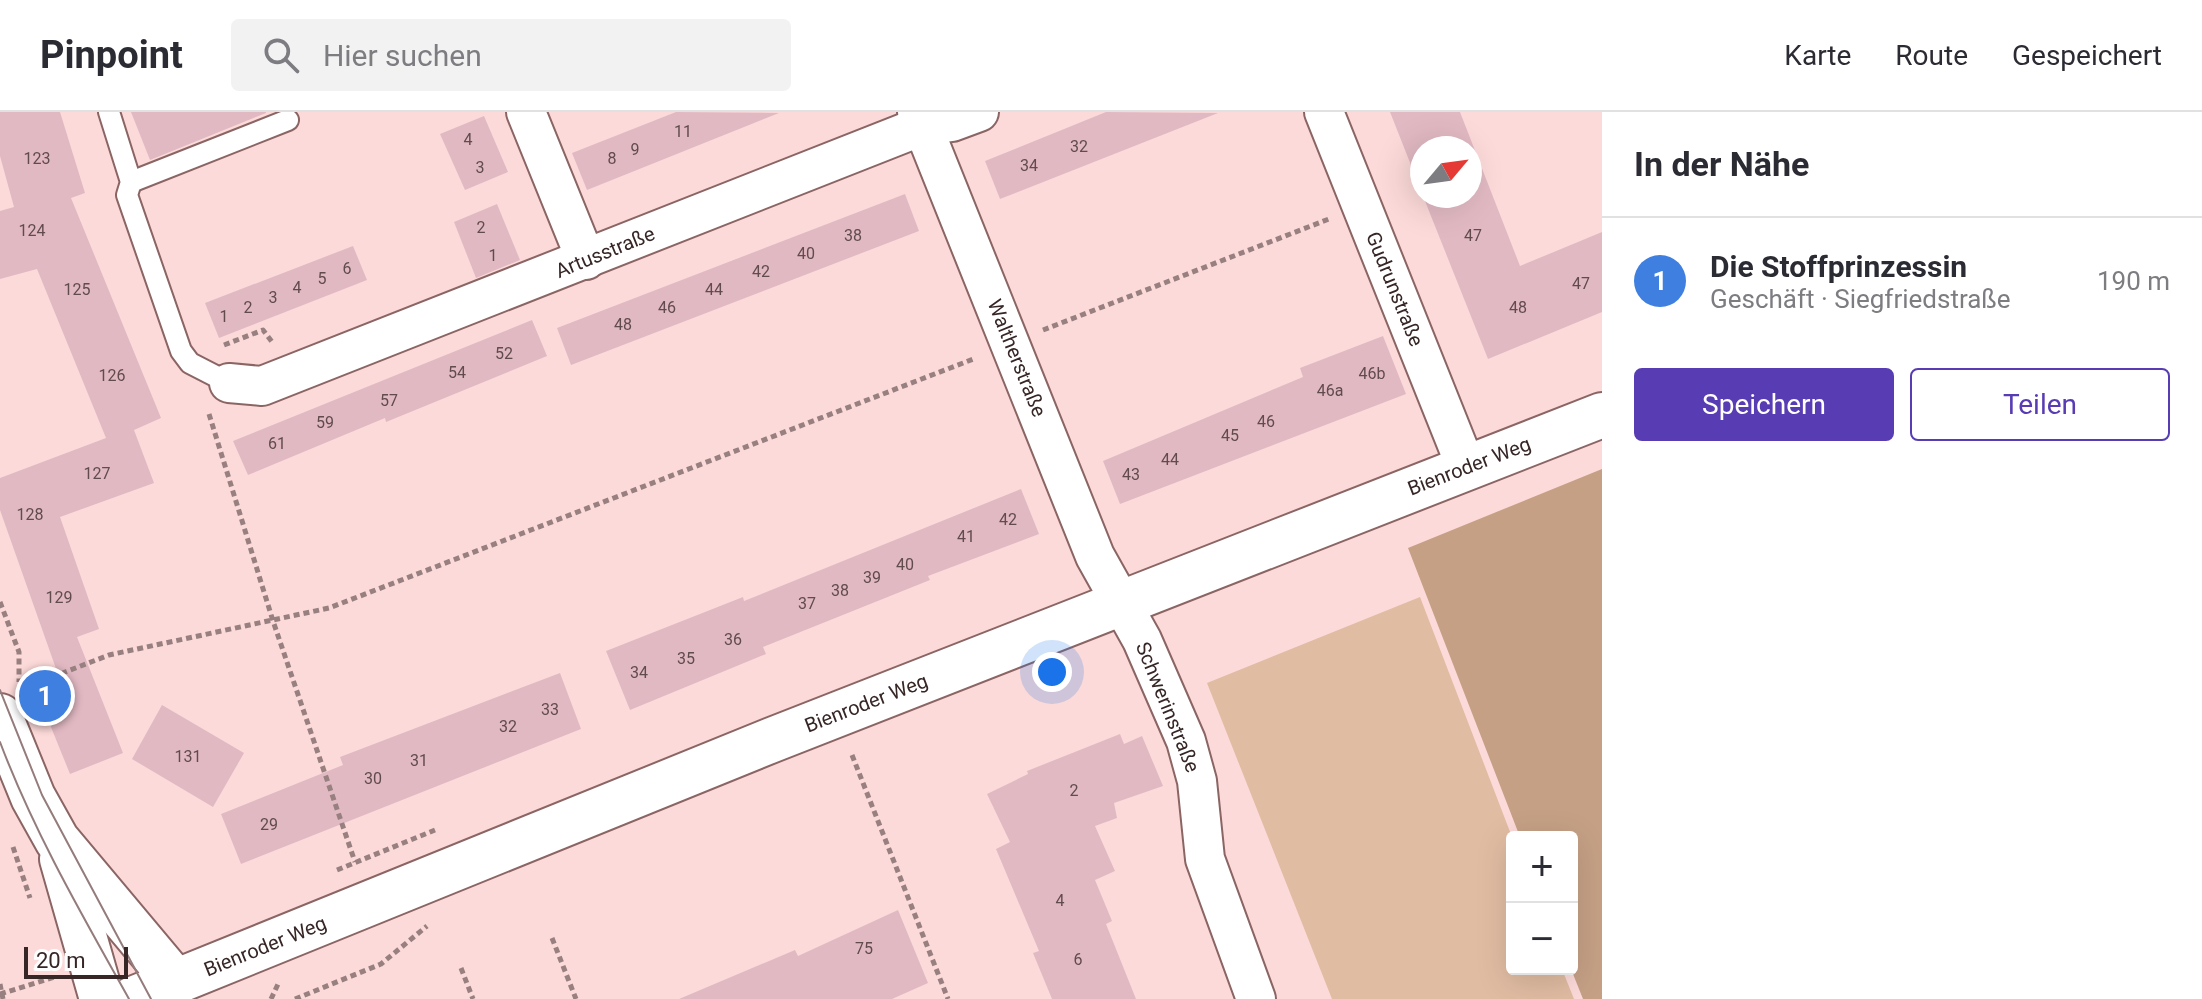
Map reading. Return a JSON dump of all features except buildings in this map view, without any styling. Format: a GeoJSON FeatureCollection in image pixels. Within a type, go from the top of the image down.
{"type":"FeatureCollection","features":[{"type":"Feature","properties":{"kind":"main road","name":"Bienroder Weg"},"geometry":{"type":"LineString","coordinates":[[133,999],[181,990],[1118,603],[1602,415]]}},
{"type":"Feature","properties":{"kind":"main road"},"geometry":{"type":"LineString","coordinates":[[10,703],[33,797],[57,840],[181,990]]}},
{"type":"Feature","properties":{"kind":"main road"},"geometry":{"type":"LineString","coordinates":[[57,840],[102,999]]}},
{"type":"Feature","properties":{"kind":"street"},"geometry":{"type":"LineString","coordinates":[[526,112],[586,260]]}},
{"type":"Feature","properties":{"kind":"street","name":"Artusstraße"},"geometry":{"type":"LineString","coordinates":[[229,383],[262,386],[586,260],[920,119],[952,122],[979,112]]}},
{"type":"Feature","properties":{"kind":"street","name":"Gudrunstraße"},"geometry":{"type":"LineString","coordinates":[[1324,112],[1466,467]]}},
{"type":"Feature","properties":{"kind":"street","name":"Waltherstraße"},"geometry":{"type":"LineString","coordinates":[[920,119],[1095,556],[1118,603]]}},
{"type":"Feature","properties":{"kind":"street","name":"Schwerinstraße"},"geometry":{"type":"LineString","coordinates":[[1118,603],[1142,640],[1186,741],[1197,781],[1205,859],[1256,999]]}},
{"type":"Feature","properties":{"kind":"lane"},"geometry":{"type":"LineString","coordinates":[[109,112],[131,182],[127,195],[181,351],[190,363],[229,383]]}},
{"type":"Feature","properties":{"kind":"lane"},"geometry":{"type":"LineString","coordinates":[[131,182],[288,120]]}},
{"type":"Feature","properties":{"kind":"path"},"geometry":{"type":"LineString","coordinates":[[1036,333],[1330,218]]}},
{"type":"Feature","properties":{"kind":"path"},"geometry":{"type":"LineString","coordinates":[[10,703],[109,655],[329,608],[984,355]]}},
{"type":"Feature","properties":{"kind":"path"},"geometry":{"type":"LineString","coordinates":[[190,363],[213,424],[273,621],[355,862]]}},
{"type":"Feature","properties":{"kind":"path"},"geometry":{"type":"LineString","coordinates":[[852,755],[948,999]]}},
{"type":"Feature","properties":{"kind":"path"},"geometry":{"type":"LineString","coordinates":[[295,999],[381,964],[415,933],[441,918]]}},
{"type":"Feature","properties":{"kind":"path"},"geometry":{"type":"LineString","coordinates":[[552,938],[576,999]]}},
{"type":"Feature","properties":{"kind":"path"},"geometry":{"type":"LineString","coordinates":[[461,968],[473,999]]}},
{"type":"Feature","properties":{"kind":"path"},"geometry":{"type":"LineString","coordinates":[[0,984],[2,995],[67,973]]}},
{"type":"Feature","properties":{"kind":"path"},"geometry":{"type":"LineString","coordinates":[[271,999],[280,978]]}},
{"type":"Feature","properties":{"kind":"shaded area"},"geometry":{"type":"Polygon","coordinates":[[[1602,469],[1602,999],[1583,999],[1573,975],[1578,975],[1578,831],[1518,831],[1408,548],[1602,469]]]}},
{"type":"Feature","properties":{"kind":"shaded area"},"geometry":{"type":"Polygon","coordinates":[[[1420,597],[1510,831],[1506,831],[1506,975],[1564,975],[1574,999],[1332,999],[1207,683],[1420,597]]]}},
{"type":"Feature","properties":{"kind":"tram line"},"geometry":{"type":"LineString","coordinates":[[0,690],[42,795],[151,999]]}},
{"type":"Feature","properties":{"kind":"tram line"},"geometry":{"type":"LineString","coordinates":[[0,742],[43,841],[129,999]]}},
{"type":"Feature","properties":{"kind":"place","name":"Die Stoffprinzessin"},"geometry":{"type":"Point","coordinates":[45,696]}}]}
